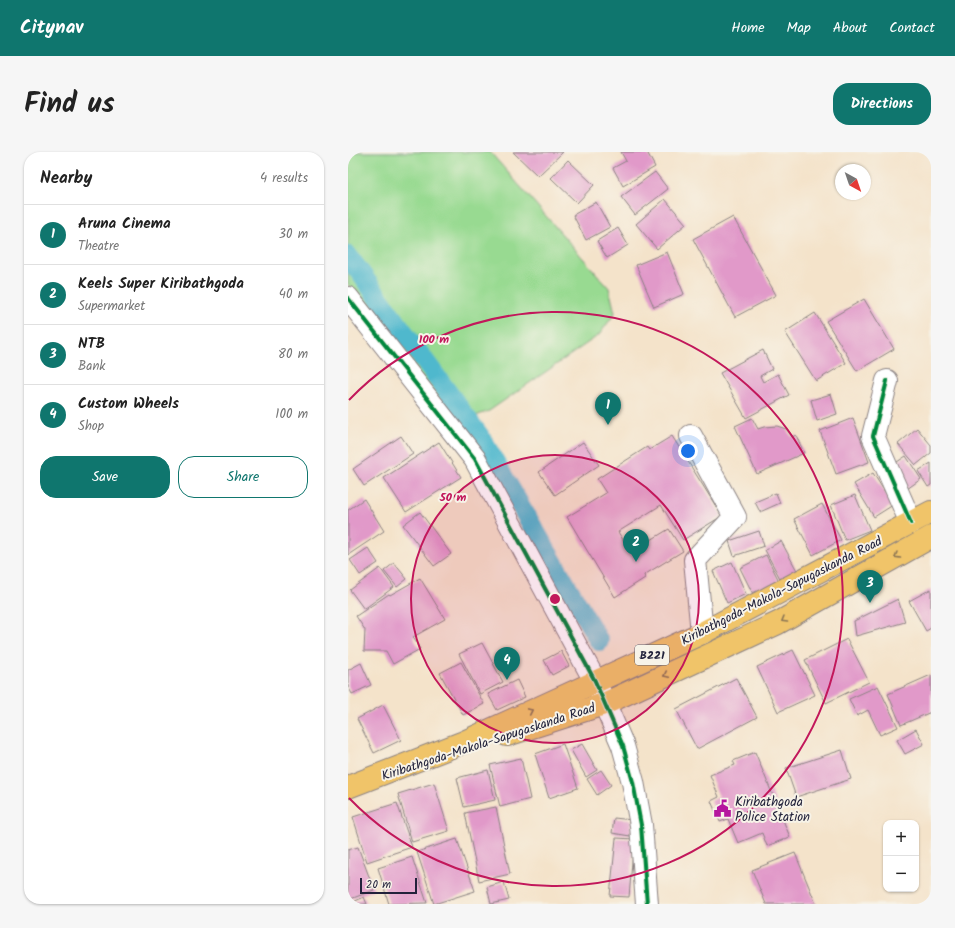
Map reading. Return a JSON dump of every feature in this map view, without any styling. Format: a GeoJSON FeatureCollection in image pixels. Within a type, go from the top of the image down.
{"type":"FeatureCollection","features":[{"type":"Feature","properties":{"kind":"main road","name":"Kiribathgoda-Makola-Sapugaskanda Road"},"geometry":{"type":"LineString","coordinates":[[356,783],[464,742],[702,633],[931,512]]}},
{"type":"Feature","properties":{"kind":"main road","name":"Kiribathgoda-Makola-Sapugaskanda Road"},"geometry":{"type":"LineString","coordinates":[[356,783],[604,704],[778,623],[931,537]]}},
{"type":"Feature","properties":{"kind":"street"},"geometry":{"type":"LineString","coordinates":[[348,298],[475,459],[595,681],[622,746],[633,782],[641,825],[647,904]]}},
{"type":"Feature","properties":{"kind":"street"},"geometry":{"type":"LineString","coordinates":[[887,381],[873,436],[910,523]]}},
{"type":"Feature","properties":{"kind":"street"},"geometry":{"type":"LineString","coordinates":[[691,436],[735,517],[695,560],[702,633]]}},
{"type":"Feature","properties":{"kind":"green space"},"geometry":{"type":"Polygon","coordinates":[[[348,152],[490,152],[609,288],[615,313],[599,335],[489,411],[455,424],[348,284],[348,152]]]}},
{"type":"Feature","properties":{"kind":"building"},"geometry":{"type":"Polygon","coordinates":[[[513,152],[563,152],[538,176],[513,152]]]}},
{"type":"Feature","properties":{"kind":"building"},"geometry":{"type":"Polygon","coordinates":[[[621,152],[647,152],[655,167],[623,186],[613,168],[626,161],[621,152]]]}},
{"type":"Feature","properties":{"kind":"building"},"geometry":{"type":"Polygon","coordinates":[[[568,160],[594,185],[577,203],[551,178],[568,160]]]}},
{"type":"Feature","properties":{"kind":"building"},"geometry":{"type":"Polygon","coordinates":[[[655,172],[668,189],[635,215],[621,197],[655,172]]]}},
{"type":"Feature","properties":{"kind":"building"},"geometry":{"type":"Polygon","coordinates":[[[665,199],[686,224],[657,249],[636,224],[665,199]]]}},
{"type":"Feature","properties":{"kind":"building"},"geometry":{"type":"Polygon","coordinates":[[[596,202],[610,227],[586,240],[573,215],[596,202]]]}},
{"type":"Feature","properties":{"kind":"building"},"geometry":{"type":"Polygon","coordinates":[[[733,217],[776,295],[735,317],[693,239],[733,217]]]}},
{"type":"Feature","properties":{"kind":"building"},"geometry":{"type":"Polygon","coordinates":[[[618,228],[628,245],[607,258],[597,241],[618,228]]]}},
{"type":"Feature","properties":{"kind":"building"},"geometry":{"type":"Polygon","coordinates":[[[667,252],[684,294],[654,307],[636,265],[667,252]]]}},
{"type":"Feature","properties":{"kind":"building"},"geometry":{"type":"Polygon","coordinates":[[[864,299],[894,349],[857,371],[826,321],[864,299]]]}},
{"type":"Feature","properties":{"kind":"building"},"geometry":{"type":"Polygon","coordinates":[[[815,313],[846,363],[816,381],[785,332],[815,313]]]}},
{"type":"Feature","properties":{"kind":"building"},"geometry":{"type":"Polygon","coordinates":[[[763,350],[772,369],[760,376],[763,382],[778,374],[789,395],[746,418],[720,373],[763,350]]]}},
{"type":"Feature","properties":{"kind":"building"},"geometry":{"type":"Polygon","coordinates":[[[831,394],[837,414],[817,421],[811,400],[831,394]]]}},
{"type":"Feature","properties":{"kind":"building"},"geometry":{"type":"Polygon","coordinates":[[[752,418],[758,429],[777,426],[786,429],[792,437],[796,435],[804,453],[757,474],[735,426],[752,418]]]}},
{"type":"Feature","properties":{"kind":"building"},"geometry":{"type":"Polygon","coordinates":[[[853,418],[869,462],[836,474],[820,431],[853,418]]]}},
{"type":"Feature","properties":{"kind":"building"},"geometry":{"type":"Polygon","coordinates":[[[917,428],[931,445],[931,453],[916,465],[898,444],[917,428]]]}},
{"type":"Feature","properties":{"kind":"building"},"geometry":{"type":"Polygon","coordinates":[[[401,436],[413,454],[364,486],[353,469],[401,436]]]}},
{"type":"Feature","properties":{"kind":"building"},"geometry":{"type":"Polygon","coordinates":[[[672,436],[722,516],[683,540],[661,505],[618,532],[631,552],[669,529],[683,551],[644,575],[645,578],[615,597],[567,517],[606,493],[597,479],[647,447],[649,450],[672,436]]]}},
{"type":"Feature","properties":{"kind":"building"},"geometry":{"type":"Polygon","coordinates":[[[439,442],[461,477],[406,512],[384,478],[439,442]]]}},
{"type":"Feature","properties":{"kind":"building"},"geometry":{"type":"Polygon","coordinates":[[[583,442],[599,465],[555,495],[539,472],[583,442]]]}},
{"type":"Feature","properties":{"kind":"building"},"geometry":{"type":"Polygon","coordinates":[[[906,456],[921,479],[907,489],[891,466],[906,456]]]}},
{"type":"Feature","properties":{"kind":"building"},"geometry":{"type":"Polygon","coordinates":[[[931,463],[931,485],[928,487],[918,471],[931,463]]]}},
{"type":"Feature","properties":{"kind":"building"},"geometry":{"type":"Polygon","coordinates":[[[873,473],[893,505],[874,517],[854,484],[873,473]]]}},
{"type":"Feature","properties":{"kind":"building"},"geometry":{"type":"Polygon","coordinates":[[[776,493],[780,503],[760,512],[755,502],[776,493]]]}},
{"type":"Feature","properties":{"kind":"building"},"geometry":{"type":"Polygon","coordinates":[[[855,495],[870,530],[845,540],[831,505],[855,495]]]}},
{"type":"Feature","properties":{"kind":"building"},"geometry":{"type":"Polygon","coordinates":[[[364,499],[384,531],[348,555],[348,510],[364,499]]]}},
{"type":"Feature","properties":{"kind":"building"},"geometry":{"type":"Polygon","coordinates":[[[822,504],[841,540],[813,555],[794,519],[822,504]]]}},
{"type":"Feature","properties":{"kind":"building"},"geometry":{"type":"Polygon","coordinates":[[[420,512],[451,554],[434,566],[403,525],[420,512]]]}},
{"type":"Feature","properties":{"kind":"building"},"geometry":{"type":"Polygon","coordinates":[[[759,531],[764,546],[734,556],[729,541],[759,531]]]}},
{"type":"Feature","properties":{"kind":"building"},"geometry":{"type":"Polygon","coordinates":[[[781,541],[801,578],[784,586],[765,550],[781,541]]]}},
{"type":"Feature","properties":{"kind":"building"},"geometry":{"type":"Polygon","coordinates":[[[368,548],[378,563],[360,575],[350,560],[368,548]]]}},
{"type":"Feature","properties":{"kind":"building"},"geometry":{"type":"Polygon","coordinates":[[[766,555],[781,585],[755,598],[740,568],[766,555]]]}},
{"type":"Feature","properties":{"kind":"building"},"geometry":{"type":"Polygon","coordinates":[[[732,562],[746,594],[727,603],[713,571],[732,562]]]}},
{"type":"Feature","properties":{"kind":"building"},"geometry":{"type":"Polygon","coordinates":[[[394,563],[407,579],[397,587],[384,571],[394,563]]]}},
{"type":"Feature","properties":{"kind":"building"},"geometry":{"type":"Polygon","coordinates":[[[380,568],[394,587],[364,609],[350,590],[380,568]]]}},
{"type":"Feature","properties":{"kind":"building"},"geometry":{"type":"Polygon","coordinates":[[[420,578],[445,619],[413,637],[420,649],[393,664],[386,651],[364,651],[365,630],[356,616],[389,594],[390,595],[420,578]]]}},
{"type":"Feature","properties":{"kind":"building"},"geometry":{"type":"Polygon","coordinates":[[[931,589],[931,628],[926,631],[909,601],[931,589]]]}},
{"type":"Feature","properties":{"kind":"building"},"geometry":{"type":"Polygon","coordinates":[[[898,599],[905,622],[856,636],[854,621],[898,599]]]}},
{"type":"Feature","properties":{"kind":"building"},"geometry":{"type":"Polygon","coordinates":[[[847,639],[869,682],[826,703],[805,660],[847,639]]]}},
{"type":"Feature","properties":{"kind":"building"},"geometry":{"type":"Polygon","coordinates":[[[482,643],[503,682],[480,694],[459,654],[482,643]]]}},
{"type":"Feature","properties":{"kind":"building"},"geometry":{"type":"Polygon","coordinates":[[[793,650],[815,695],[778,712],[757,667],[793,650]]]}},
{"type":"Feature","properties":{"kind":"building"},"geometry":{"type":"Polygon","coordinates":[[[561,651],[569,666],[552,675],[544,660],[561,651]]]}},
{"type":"Feature","properties":{"kind":"building"},"geometry":{"type":"Polygon","coordinates":[[[461,662],[484,704],[463,715],[440,673],[461,662]]]}},
{"type":"Feature","properties":{"kind":"building"},"geometry":{"type":"Polygon","coordinates":[[[361,663],[371,685],[352,694],[348,686],[348,670],[361,663]]]}},
{"type":"Feature","properties":{"kind":"building"},"geometry":{"type":"Polygon","coordinates":[[[931,675],[931,712],[901,725],[888,694],[931,675]]]}},
{"type":"Feature","properties":{"kind":"building"},"geometry":{"type":"Polygon","coordinates":[[[736,678],[757,717],[697,749],[676,709],[736,678]]]}},
{"type":"Feature","properties":{"kind":"building"},"geometry":{"type":"Polygon","coordinates":[[[517,680],[525,697],[497,710],[488,694],[517,680]]]}},
{"type":"Feature","properties":{"kind":"building"},"geometry":{"type":"Polygon","coordinates":[[[878,686],[898,727],[880,735],[868,710],[857,716],[849,699],[878,686]]]}},
{"type":"Feature","properties":{"kind":"building"},"geometry":{"type":"Polygon","coordinates":[[[383,705],[401,740],[374,753],[357,719],[383,705]]]}},
{"type":"Feature","properties":{"kind":"building"},"geometry":{"type":"Polygon","coordinates":[[[916,729],[924,744],[905,754],[897,740],[916,729]]]}},
{"type":"Feature","properties":{"kind":"building"},"geometry":{"type":"Polygon","coordinates":[[[563,744],[578,788],[549,798],[535,754],[563,744]]]}},
{"type":"Feature","properties":{"kind":"building"},"geometry":{"type":"Polygon","coordinates":[[[582,744],[597,770],[586,777],[571,750],[582,744]]]}},
{"type":"Feature","properties":{"kind":"building"},"geometry":{"type":"Polygon","coordinates":[[[842,750],[851,779],[796,797],[786,768],[842,750]]]}},
{"type":"Feature","properties":{"kind":"building"},"geometry":{"type":"Polygon","coordinates":[[[755,752],[790,837],[767,846],[762,833],[738,843],[728,819],[720,822],[711,801],[719,797],[710,775],[735,765],[733,761],[755,752]]]}},
{"type":"Feature","properties":{"kind":"building"},"geometry":{"type":"Polygon","coordinates":[[[521,758],[530,799],[500,807],[490,765],[521,758]]]}},
{"type":"Feature","properties":{"kind":"building"},"geometry":{"type":"Polygon","coordinates":[[[488,770],[495,800],[464,807],[457,778],[488,770]]]}},
{"type":"Feature","properties":{"kind":"building"},"geometry":{"type":"Polygon","coordinates":[[[601,770],[611,785],[597,795],[587,779],[601,770]]]}},
{"type":"Feature","properties":{"kind":"building"},"geometry":{"type":"Polygon","coordinates":[[[434,783],[449,831],[412,842],[398,794],[434,783]]]}},
{"type":"Feature","properties":{"kind":"building"},"geometry":{"type":"Polygon","coordinates":[[[397,803],[412,847],[367,862],[353,817],[397,803]]]}},
{"type":"Feature","properties":{"kind":"building"},"geometry":{"type":"Polygon","coordinates":[[[496,807],[510,874],[479,881],[465,813],[496,807]]]}},
{"type":"Feature","properties":{"kind":"building"},"geometry":{"type":"Polygon","coordinates":[[[614,818],[632,820],[630,836],[612,833],[614,818]]]}},
{"type":"Feature","properties":{"kind":"building"},"geometry":{"type":"Polygon","coordinates":[[[616,838],[634,839],[629,897],[610,896],[616,838]]]}},
{"type":"Feature","properties":{"kind":"building"},"geometry":{"type":"Polygon","coordinates":[[[457,839],[475,891],[434,904],[417,852],[457,839]]]}},
{"type":"Feature","properties":{"kind":"building"},"geometry":{"type":"Polygon","coordinates":[[[358,847],[374,890],[348,900],[348,850],[358,847]]]}},
{"type":"Feature","properties":{"kind":"building"},"geometry":{"type":"Polygon","coordinates":[[[795,853],[816,904],[766,904],[752,870],[795,853]]]}},
{"type":"Feature","properties":{"kind":"building"},"geometry":{"type":"Polygon","coordinates":[[[412,857],[427,903],[389,904],[378,868],[412,857]]]}},
{"type":"Feature","properties":{"kind":"building"},"geometry":{"type":"Polygon","coordinates":[[[504,882],[509,900],[491,904],[487,887],[504,882]]]}},
{"type":"Feature","properties":{"kind":"building"},"geometry":{"type":"Polygon","coordinates":[[[364,897],[367,904],[349,904],[364,897]]]}},
{"type":"Feature","properties":{"kind":"waterway"},"geometry":{"type":"LineString","coordinates":[[348,256],[481,438],[599,641]]}},
{"type":"Feature","properties":{"kind":"cycle path"},"geometry":{"type":"LineString","coordinates":[[348,298],[475,459],[595,681],[623,746],[633,782],[641,825],[647,904]]}},
{"type":"Feature","properties":{"kind":"cycle path"},"geometry":{"type":"LineString","coordinates":[[887,381],[873,436],[911,523]]}},
{"type":"Feature","properties":{"kind":"place","name":"Aruna Cinema"},"geometry":{"type":"Point","coordinates":[608,425]}},
{"type":"Feature","properties":{"kind":"place","name":"Keels Super Kiribathgoda"},"geometry":{"type":"Point","coordinates":[636,562]}},
{"type":"Feature","properties":{"kind":"place","name":"NTB"},"geometry":{"type":"Point","coordinates":[870,603]}},
{"type":"Feature","properties":{"kind":"place","name":"Custom Wheels"},"geometry":{"type":"Point","coordinates":[507,680]}},
{"type":"Feature","properties":{"kind":"place","name":"Kiribathgoda Police Station"},"geometry":{"type":"Point","coordinates":[722,808]}}]}
